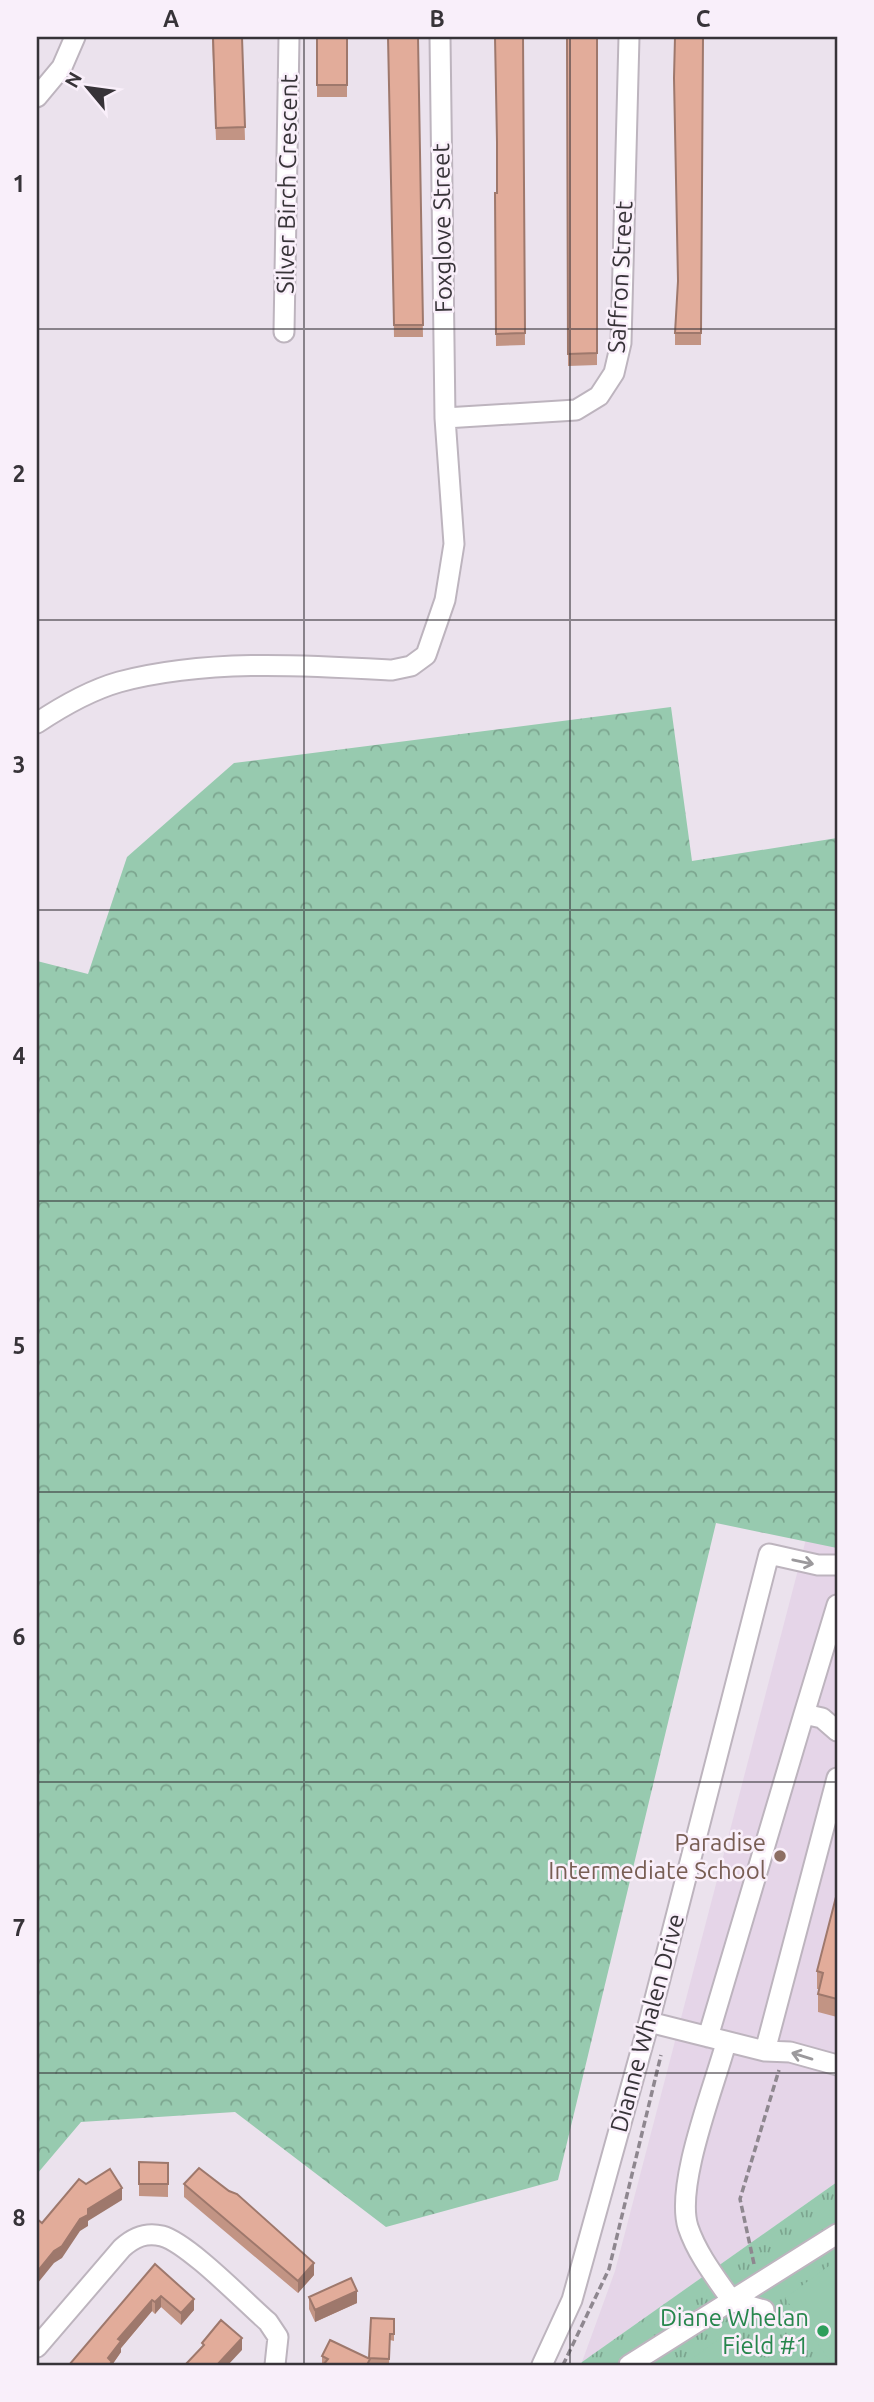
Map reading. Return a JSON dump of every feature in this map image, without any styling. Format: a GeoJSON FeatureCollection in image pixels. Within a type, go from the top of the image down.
{"type":"FeatureCollection","features":[{"type":"Feature","properties":{"kind":"street"},"geometry":{"type":"LineString","coordinates":[[37,97],[62,66],[75,37]]}},
{"type":"Feature","properties":{"kind":"street","name":"Silver Birch Crescent"},"geometry":{"type":"LineString","coordinates":[[284,332],[289,37]]}},
{"type":"Feature","properties":{"kind":"street","name":"Foxglove Street"},"geometry":{"type":"LineString","coordinates":[[37,723],[116,683],[158,674],[255,666],[391,670],[411,666],[426,655],[446,600],[454,544],[445,418],[440,37]]}},
{"type":"Feature","properties":{"kind":"street","name":"Saffron Street"},"geometry":{"type":"LineString","coordinates":[[445,418],[576,410],[599,396],[614,373],[621,344],[629,37]]}},
{"type":"Feature","properties":{"kind":"street","name":"Dianne Whalen Drive"},"geometry":{"type":"LineString","coordinates":[[542,2365],[572,2300],[649,2022],[769,1554],[818,1565],[837,1565]]}},
{"type":"Feature","properties":{"kind":"street"},"geometry":{"type":"LineString","coordinates":[[764,2310],[732,2301],[697,2250],[687,2224],[687,2184],[717,2040],[804,1714],[837,1605]]}},
{"type":"Feature","properties":{"kind":"street"},"geometry":{"type":"LineString","coordinates":[[804,1714],[822,1718],[837,1731]]}},
{"type":"Feature","properties":{"kind":"street"},"geometry":{"type":"LineString","coordinates":[[765,2052],[837,1778]]}},
{"type":"Feature","properties":{"kind":"street"},"geometry":{"type":"LineString","coordinates":[[649,2022],[765,2052],[790,2052],[837,2065]]}},
{"type":"Feature","properties":{"kind":"street"},"geometry":{"type":"LineString","coordinates":[[37,2347],[122,2248],[137,2237],[155,2234],[179,2244],[268,2322],[278,2337],[275,2365]]}},
{"type":"Feature","properties":{"kind":"street"},"geometry":{"type":"LineString","coordinates":[[629,2365],[837,2234]]}},
{"type":"Feature","properties":{"kind":"path"},"geometry":{"type":"LineString","coordinates":[[762,2282],[753,2260],[740,2199],[779,2070]]}},
{"type":"Feature","properties":{"kind":"shaded area","name":"Paradise Intermediate School"},"geometry":{"type":"Polygon","coordinates":[[[811,1520],[837,1530],[837,2182],[582,2362],[615,2271],[811,1520]]]}},
{"type":"Feature","properties":{"kind":"green space"},"geometry":{"type":"Polygon","coordinates":[[[671,707],[692,861],[837,838],[837,1548],[716,1523],[558,2180],[386,2227],[235,2112],[81,2122],[37,2174],[37,961],[88,974],[127,857],[234,763],[671,707]]]}},
{"type":"Feature","properties":{"kind":"green space"},"geometry":{"type":"Polygon","coordinates":[[[837,2182],[837,2365],[580,2365],[582,2362],[837,2182]]]}},
{"type":"Feature","properties":{"kind":"green space","name":"Diane Whelan Field #1"},"geometry":{"type":"Polygon","coordinates":[[[837,2260],[837,2365],[833,2365],[785,2298],[837,2260]]]}},
{"type":"Feature","properties":{"kind":"green space"},"geometry":{"type":"Polygon","coordinates":[[[719,2339],[738,2365],[683,2365],[719,2339]]]}},
{"type":"Feature","properties":{"kind":"building"},"geometry":{"type":"Polygon","coordinates":[[[213,37],[242,37],[245,127],[216,128],[213,37]]]}},
{"type":"Feature","properties":{"kind":"building"},"geometry":{"type":"Polygon","coordinates":[[[317,37],[347,37],[347,85],[317,85],[317,37]]]}},
{"type":"Feature","properties":{"kind":"building"},"geometry":{"type":"Polygon","coordinates":[[[388,37],[418,37],[423,325],[394,325],[388,37]]]}},
{"type":"Feature","properties":{"kind":"building"},"geometry":{"type":"Polygon","coordinates":[[[495,37],[523,37],[525,333],[496,334],[495,37]]]}},
{"type":"Feature","properties":{"kind":"building"},"geometry":{"type":"Polygon","coordinates":[[[567,37],[597,37],[597,353],[568,354],[567,37]]]}},
{"type":"Feature","properties":{"kind":"building"},"geometry":{"type":"Polygon","coordinates":[[[675,37],[703,37],[701,333],[675,333],[678,281],[675,37]]]}},
{"type":"Feature","properties":{"kind":"building"},"geometry":{"type":"Polygon","coordinates":[[[837,1893],[837,1999],[818,1994],[823,1973],[817,1971],[837,1893]]]}},
{"type":"Feature","properties":{"kind":"building"},"geometry":{"type":"Polygon","coordinates":[[[139,2162],[168,2163],[168,2184],[139,2184],[139,2162]]]}},
{"type":"Feature","properties":{"kind":"building"},"geometry":{"type":"Polygon","coordinates":[[[199,2168],[237,2194],[314,2263],[298,2281],[184,2184],[199,2168]]]}},
{"type":"Feature","properties":{"kind":"building"},"geometry":{"type":"Polygon","coordinates":[[[110,2169],[122,2188],[88,2209],[88,2215],[80,2219],[62,2246],[54,2251],[37,2272],[37,2219],[42,2223],[79,2179],[86,2184],[110,2169]]]}},
{"type":"Feature","properties":{"kind":"building"},"geometry":{"type":"Polygon","coordinates":[[[155,2264],[194,2299],[181,2313],[161,2296],[155,2302],[152,2300],[118,2339],[121,2341],[108,2358],[112,2362],[109,2365],[69,2365],[155,2264]]]}},
{"type":"Feature","properties":{"kind":"building"},"geometry":{"type":"Polygon","coordinates":[[[351,2278],[357,2291],[315,2310],[309,2297],[351,2278]]]}},
{"type":"Feature","properties":{"kind":"building"},"geometry":{"type":"Polygon","coordinates":[[[371,2318],[394,2319],[394,2334],[390,2334],[389,2359],[369,2358],[371,2318]]]}},
{"type":"Feature","properties":{"kind":"building"},"geometry":{"type":"Polygon","coordinates":[[[221,2320],[242,2338],[217,2365],[185,2365],[204,2345],[202,2343],[221,2320]]]}},
{"type":"Feature","properties":{"kind":"building"},"geometry":{"type":"Polygon","coordinates":[[[330,2340],[370,2359],[367,2365],[323,2365],[328,2359],[322,2356],[330,2340]]]}},
{"type":"Feature","properties":{"kind":"place","name":"Paradise Intermediate School"},"geometry":{"type":"Point","coordinates":[780,1856]}},
{"type":"Feature","properties":{"kind":"place","name":"Diane Whelan Field #1"},"geometry":{"type":"Point","coordinates":[823,2331]}}]}
